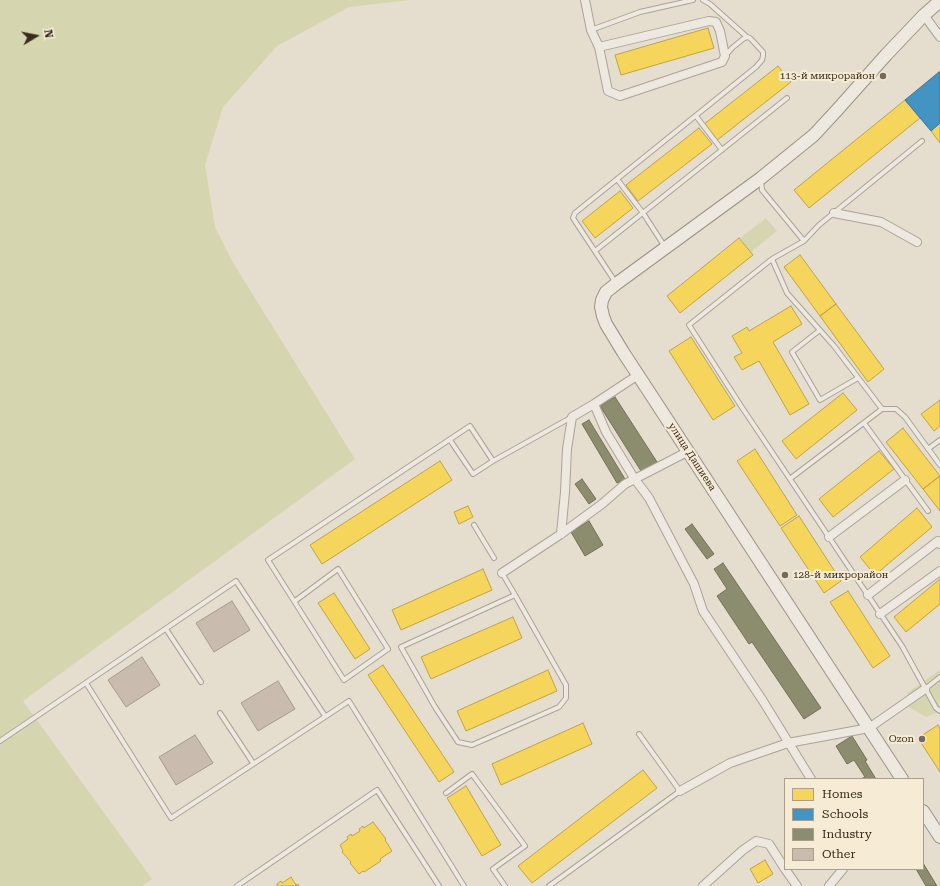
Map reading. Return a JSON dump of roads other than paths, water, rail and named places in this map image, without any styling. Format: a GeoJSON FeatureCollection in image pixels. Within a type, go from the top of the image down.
{"type":"FeatureCollection","features":[{"type":"Feature","properties":{"kind":"street"},"geometry":{"type":"LineString","coordinates":[[585,0],[590,30],[598,47],[608,91],[620,96],[722,62],[725,56],[720,30],[716,22],[709,21],[598,47]]}},
{"type":"Feature","properties":{"kind":"street","name":"улица Дашиева"},"geometry":{"type":"LineString","coordinates":[[901,778],[687,452],[638,375],[603,316],[601,307],[602,300],[606,292],[665,247],[761,178],[814,135],[886,54],[924,15],[940,1]]}},
{"type":"Feature","properties":{"kind":"street"},"geometry":{"type":"LineString","coordinates":[[924,15],[940,37]]}},
{"type":"Feature","properties":{"kind":"street"},"geometry":{"type":"LineString","coordinates":[[834,213],[880,222],[917,242]]}},
{"type":"Feature","properties":{"kind":"street"},"geometry":{"type":"LineString","coordinates":[[561,534],[567,449],[572,417],[638,375]]}},
{"type":"Feature","properties":{"kind":"street"},"geometry":{"type":"LineString","coordinates":[[594,404],[606,432],[634,478],[649,498],[691,577],[703,611],[763,701],[810,778]]}},
{"type":"Feature","properties":{"kind":"street"},"geometry":{"type":"LineString","coordinates":[[502,573],[561,534],[634,478],[687,452]]}},
{"type":"Feature","properties":{"kind":"street"},"geometry":{"type":"LineString","coordinates":[[829,537],[905,480]]}},
{"type":"Feature","properties":{"kind":"street"},"geometry":{"type":"LineString","coordinates":[[868,595],[938,541],[940,544]]}},
{"type":"Feature","properties":{"kind":"street"},"geometry":{"type":"LineString","coordinates":[[880,614],[940,571]]}},
{"type":"Feature","properties":{"kind":"street"},"geometry":{"type":"LineString","coordinates":[[680,790],[730,763],[788,743],[869,728],[925,689]]}},
{"type":"Feature","properties":{"kind":"street"},"geometry":{"type":"LineString","coordinates":[[924,813],[940,837]]}},
{"type":"Feature","properties":{"kind":"street"},"geometry":{"type":"LineString","coordinates":[[703,886],[743,850],[756,841],[769,844],[784,867]]}},
{"type":"Feature","properties":{"kind":"street"},"geometry":{"type":"LineString","coordinates":[[786,870],[797,886]]}},
{"type":"Feature","properties":{"kind":"street"},"geometry":{"type":"LineString","coordinates":[[829,886],[842,870]]}},
{"type":"Feature","properties":{"kind":"lane"},"geometry":{"type":"LineString","coordinates":[[590,30],[640,12],[693,0]]}},
{"type":"Feature","properties":{"kind":"lane"},"geometry":{"type":"LineString","coordinates":[[616,284],[596,251],[573,218],[575,213],[756,67],[762,60],[763,52],[750,38],[746,37],[710,4],[703,0]]}},
{"type":"Feature","properties":{"kind":"lane"},"geometry":{"type":"LineString","coordinates":[[725,56],[732,48],[746,37]]}},
{"type":"Feature","properties":{"kind":"lane"},"geometry":{"type":"LineString","coordinates":[[596,251],[787,98]]}},
{"type":"Feature","properties":{"kind":"lane"},"geometry":{"type":"LineString","coordinates":[[696,116],[722,150]]}},
{"type":"Feature","properties":{"kind":"lane"},"geometry":{"type":"LineString","coordinates":[[922,141],[819,225],[804,241],[772,259],[690,325],[741,406],[791,478],[902,646],[936,708],[940,711]]}},
{"type":"Feature","properties":{"kind":"lane"},"geometry":{"type":"LineString","coordinates":[[761,178],[762,190],[804,241]]}},
{"type":"Feature","properties":{"kind":"lane"},"geometry":{"type":"LineString","coordinates":[[617,179],[643,213],[665,247]]}},
{"type":"Feature","properties":{"kind":"lane"},"geometry":{"type":"LineString","coordinates":[[772,259],[787,293],[820,330],[882,409]]}},
{"type":"Feature","properties":{"kind":"lane"},"geometry":{"type":"LineString","coordinates":[[820,330],[792,352],[820,400],[858,378]]}},
{"type":"Feature","properties":{"kind":"lane"},"geometry":{"type":"LineString","coordinates":[[791,478],[882,409],[896,409],[905,417],[940,465]]}},
{"type":"Feature","properties":{"kind":"lane"},"geometry":{"type":"LineString","coordinates":[[450,440],[473,474],[493,461],[572,417]]}},
{"type":"Feature","properties":{"kind":"lane"},"geometry":{"type":"LineString","coordinates":[[864,423],[928,511]]}},
{"type":"Feature","properties":{"kind":"lane"},"geometry":{"type":"LineString","coordinates":[[295,601],[338,569],[388,649],[344,680],[268,560],[470,426],[493,461]]}},
{"type":"Feature","properties":{"kind":"lane"},"geometry":{"type":"LineString","coordinates":[[928,449],[940,440]]}},
{"type":"Feature","properties":{"kind":"lane"},"geometry":{"type":"LineString","coordinates":[[474,525],[494,558]]}},
{"type":"Feature","properties":{"kind":"lane"},"geometry":{"type":"LineString","coordinates":[[502,573],[515,595],[566,685],[566,698],[559,707],[472,746],[458,742],[435,708],[401,647],[515,595]]}},
{"type":"Feature","properties":{"kind":"lane"},"geometry":{"type":"LineString","coordinates":[[0,741],[236,581],[325,716]]}},
{"type":"Feature","properties":{"kind":"lane"},"geometry":{"type":"LineString","coordinates":[[166,629],[201,682]]}},
{"type":"Feature","properties":{"kind":"lane"},"geometry":{"type":"LineString","coordinates":[[925,689],[940,677]]}},
{"type":"Feature","properties":{"kind":"lane"},"geometry":{"type":"LineString","coordinates":[[86,683],[171,818],[348,701],[464,886]]}},
{"type":"Feature","properties":{"kind":"lane"},"geometry":{"type":"LineString","coordinates":[[220,713],[253,763]]}},
{"type":"Feature","properties":{"kind":"lane"},"geometry":{"type":"LineString","coordinates":[[549,886],[680,790],[639,734]]}},
{"type":"Feature","properties":{"kind":"lane"},"geometry":{"type":"LineString","coordinates":[[446,793],[472,774],[525,846],[493,869],[505,886]]}},
{"type":"Feature","properties":{"kind":"lane"},"geometry":{"type":"LineString","coordinates":[[237,886],[376,790],[439,886]]}},
{"type":"Feature","properties":{"kind":"place","name":"113-й микрорайон"},"geometry":{"type":"Point","coordinates":[883,76]}},
{"type":"Feature","properties":{"kind":"place","name":"128-й микрорайон"},"geometry":{"type":"Point","coordinates":[785,575]}},
{"type":"Feature","properties":{"kind":"place","name":"Ozon"},"geometry":{"type":"Point","coordinates":[922,739]}}]}
